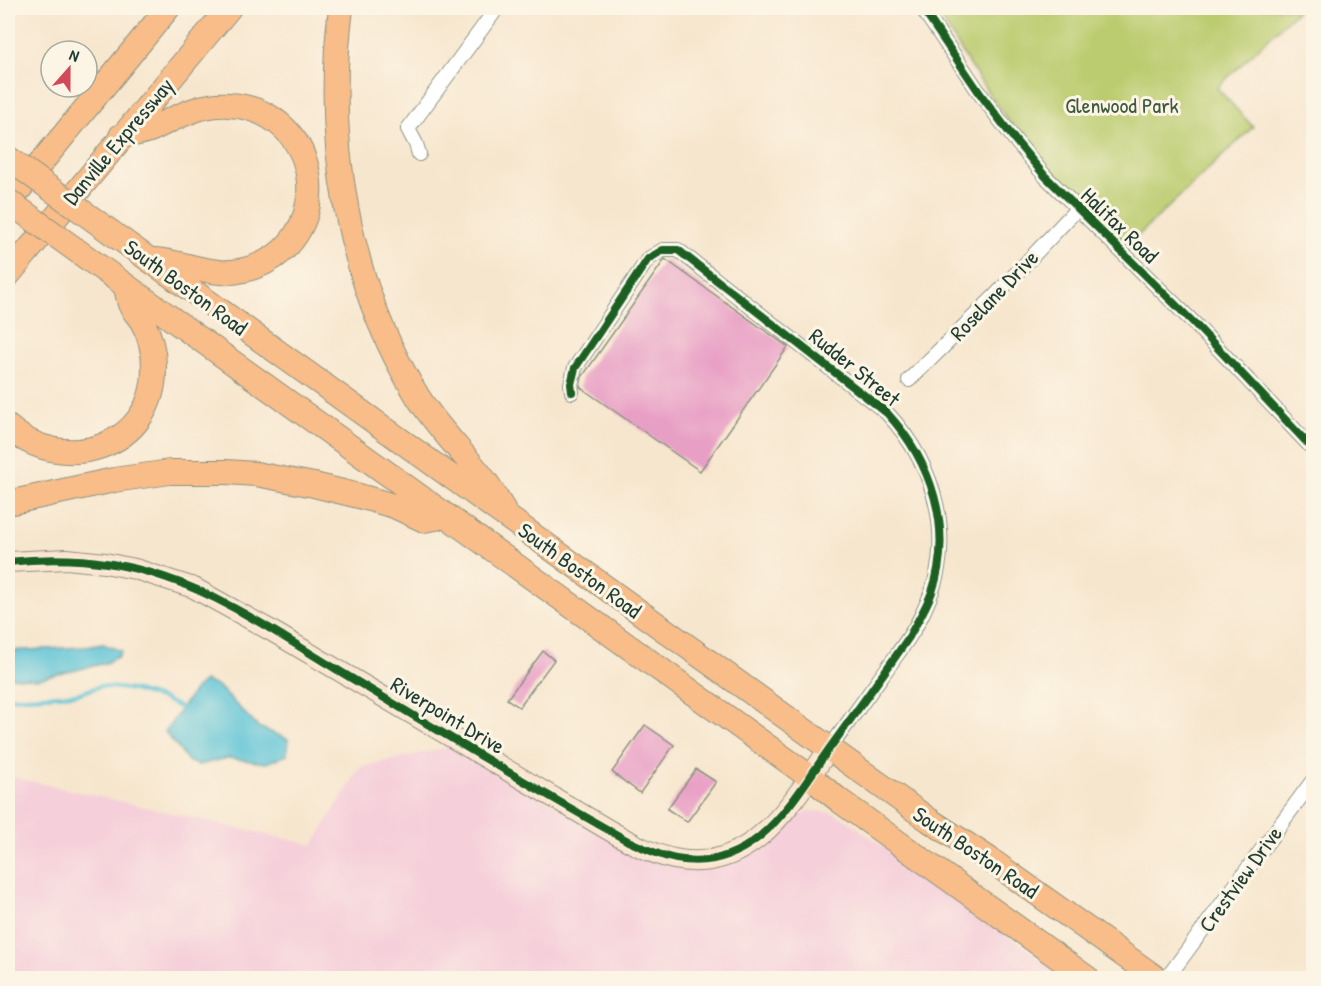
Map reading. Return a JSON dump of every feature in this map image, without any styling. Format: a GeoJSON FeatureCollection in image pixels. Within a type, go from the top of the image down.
{"type":"FeatureCollection","features":[{"type":"Feature","properties":{"kind":"highway","name":"Danville Expressway"},"geometry":{"type":"LineString","coordinates":[[8,202],[168,8]]}},
{"type":"Feature","properties":{"kind":"highway","name":"Danville Expressway"},"geometry":{"type":"LineString","coordinates":[[8,275],[229,8]]}},
{"type":"Feature","properties":{"kind":"highway"},"geometry":{"type":"LineString","coordinates":[[340,8],[336,74],[337,119],[343,183],[350,229],[369,296],[398,361],[418,396],[456,449],[487,483],[508,519]]}},
{"type":"Feature","properties":{"kind":"highway"},"geometry":{"type":"LineString","coordinates":[[121,136],[150,130],[188,112],[213,106],[242,106],[272,118],[285,128],[302,152],[307,168],[310,196],[302,225],[284,250],[272,259],[260,265],[231,273],[209,271],[172,261],[149,259]]}},
{"type":"Feature","properties":{"kind":"highway","name":"South Boston Road"},"geometry":{"type":"LineString","coordinates":[[8,158],[829,749],[1156,978]]}},
{"type":"Feature","properties":{"kind":"highway","name":"South Boston Road"},"geometry":{"type":"LineString","coordinates":[[8,202],[1087,978]]}},
{"type":"Feature","properties":{"kind":"highway"},"geometry":{"type":"LineString","coordinates":[[8,427],[36,445],[69,452],[100,447],[124,434],[136,422],[150,397],[154,368],[149,335],[131,306],[126,286]]}},
{"type":"Feature","properties":{"kind":"highway"},"geometry":{"type":"LineString","coordinates":[[8,503],[114,480],[179,472],[226,472],[256,474],[326,487],[394,506],[424,520],[447,516]]}},
{"type":"Feature","properties":{"kind":"street"},"geometry":{"type":"LineString","coordinates":[[419,154],[408,129],[497,8]]}},
{"type":"Feature","properties":{"kind":"street","name":"Halifax Road"},"geometry":{"type":"LineString","coordinates":[[922,8],[981,95],[1014,140],[1045,176],[1194,323],[1314,450]]}},
{"type":"Feature","properties":{"kind":"street","name":"Roselane Drive"},"geometry":{"type":"LineString","coordinates":[[909,380],[994,297],[1077,209]]}},
{"type":"Feature","properties":{"kind":"street","name":"Rudder Street"},"geometry":{"type":"LineString","coordinates":[[572,392],[571,384],[575,368],[648,259],[656,253],[670,249],[684,253],[887,414],[901,429],[920,458],[936,499],[940,530],[938,569],[925,609],[909,637],[829,749]]}},
{"type":"Feature","properties":{"kind":"street","name":"Riverpoint Drive"},"geometry":{"type":"LineString","coordinates":[[8,562],[67,559],[105,563],[135,569],[194,588],[270,630],[607,829],[654,853],[674,859],[708,860],[736,852],[753,843],[784,813],[829,749]]}},
{"type":"Feature","properties":{"kind":"street","name":"Crestview Drive"},"geometry":{"type":"LineString","coordinates":[[1167,978],[1314,779]]}},
{"type":"Feature","properties":{"kind":"shaded area"},"geometry":{"type":"Polygon","coordinates":[[[453,746],[648,859],[754,851],[779,838],[797,817],[809,811],[833,813],[845,819],[1068,978],[8,978],[8,776],[313,845],[360,767],[453,746]]]}},
{"type":"Feature","properties":{"kind":"green space","name":"Glenwood Park"},"geometry":{"type":"Polygon","coordinates":[[[935,8],[1300,8],[1217,88],[1253,127],[1126,247],[1083,204],[1016,130],[983,86],[935,8]]]}},
{"type":"Feature","properties":{"kind":"water"},"geometry":{"type":"Polygon","coordinates":[[[103,644],[121,651],[119,656],[106,663],[37,679],[8,677],[8,651],[103,644]]]}},
{"type":"Feature","properties":{"kind":"water"},"geometry":{"type":"Polygon","coordinates":[[[204,681],[219,687],[258,727],[288,739],[287,755],[266,763],[228,758],[199,765],[189,762],[165,732],[195,689],[204,681]]]}},
{"type":"Feature","properties":{"kind":"building"},"geometry":{"type":"Polygon","coordinates":[[[665,259],[788,347],[700,471],[580,387],[582,377],[665,259]]]}},
{"type":"Feature","properties":{"kind":"building"},"geometry":{"type":"Polygon","coordinates":[[[543,651],[554,660],[519,707],[507,699],[543,651]]]}},
{"type":"Feature","properties":{"kind":"building"},"geometry":{"type":"Polygon","coordinates":[[[645,725],[674,745],[640,793],[612,772],[645,725]]]}},
{"type":"Feature","properties":{"kind":"building"},"geometry":{"type":"Polygon","coordinates":[[[696,769],[716,782],[687,822],[667,809],[696,769]]]}},
{"type":"Feature","properties":{"kind":"waterway"},"geometry":{"type":"LineString","coordinates":[[8,698],[77,694],[101,686],[133,690],[163,699],[181,708]]}},
{"type":"Feature","properties":{"kind":"cycle path"},"geometry":{"type":"LineString","coordinates":[[922,8],[981,95],[1045,176],[1194,323],[1314,450]]}},
{"type":"Feature","properties":{"kind":"cycle path"},"geometry":{"type":"LineString","coordinates":[[8,562],[47,559],[106,563],[145,571],[187,585],[252,618],[481,756],[628,841],[676,859],[703,861],[727,855],[749,845],[768,830],[784,811],[909,637],[930,598],[938,568],[939,520],[934,497],[916,452],[887,413],[678,250],[663,250],[648,259],[575,368],[571,384],[572,392]]}}]}
